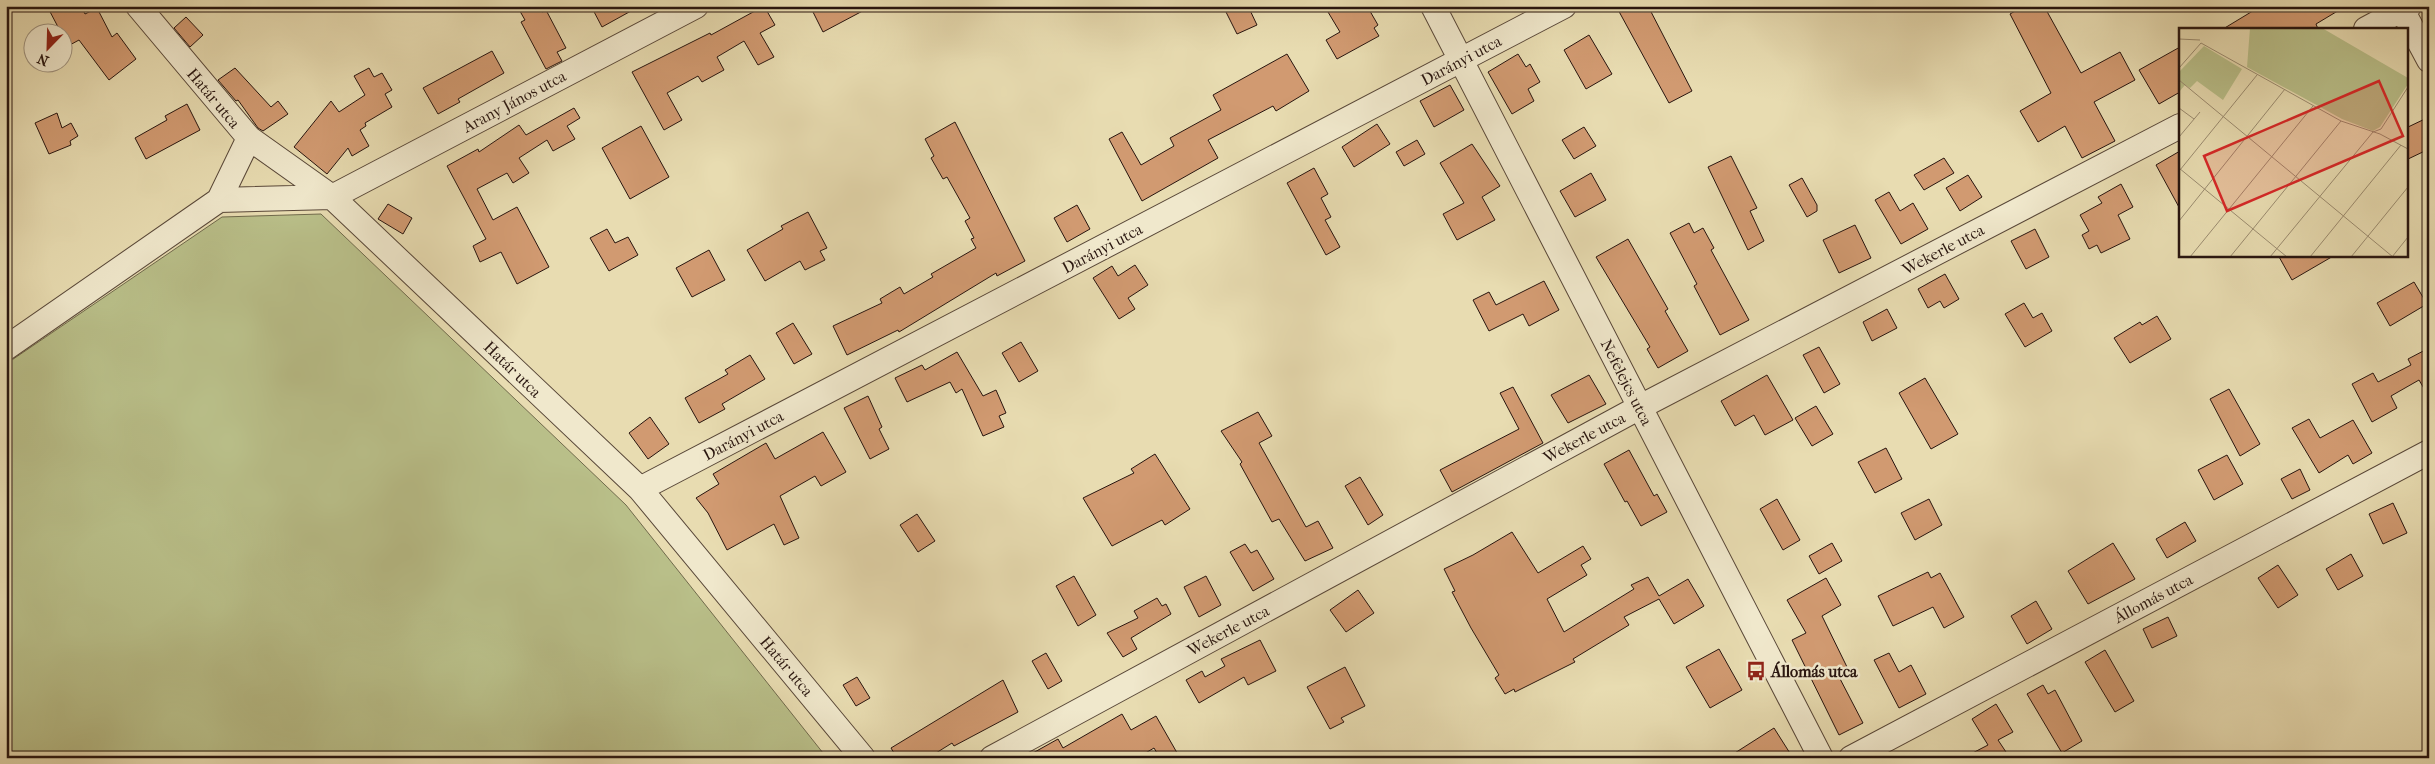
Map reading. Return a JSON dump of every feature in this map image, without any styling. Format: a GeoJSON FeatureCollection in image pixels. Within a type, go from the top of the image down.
{"type":"FeatureCollection","features":[{"type":"Feature","properties":{"kind":"street","name":"Határ utca"},"geometry":{"type":"LineString","coordinates":[[138,6],[249,138],[332,196],[640,489],[863,758]]}},
{"type":"Feature","properties":{"kind":"street","name":"Arany János utca"},"geometry":{"type":"LineString","coordinates":[[332,196],[696,6]]}},
{"type":"Feature","properties":{"kind":"street","name":"Nefelejcs utca"},"geometry":{"type":"LineString","coordinates":[[1433,6],[1821,758]]}},
{"type":"Feature","properties":{"kind":"street","name":"Darányi utca"},"geometry":{"type":"LineString","coordinates":[[640,489],[1564,6]]}},
{"type":"Feature","properties":{"kind":"street"},"geometry":{"type":"LineString","coordinates":[[2368,28],[2404,8],[2429,60]]}},
{"type":"Feature","properties":{"kind":"street","name":"Wekerle utca"},"geometry":{"type":"LineString","coordinates":[[992,758],[1640,407],[2179,127]]}},
{"type":"Feature","properties":{"kind":"street"},"geometry":{"type":"LineString","coordinates":[[6,348],[219,200],[249,138]]}},
{"type":"Feature","properties":{"kind":"street"},"geometry":{"type":"LineString","coordinates":[[219,200],[332,196]]}},
{"type":"Feature","properties":{"kind":"street","name":"Állomás utca"},"geometry":{"type":"LineString","coordinates":[[1851,758],[2429,452]]}},
{"type":"Feature","properties":{"kind":"green space"},"geometry":{"type":"Polygon","coordinates":[[[321,214],[626,505],[827,758],[6,758],[6,364],[222,217],[321,214]]]}},
{"type":"Feature","properties":{"kind":"building"},"geometry":{"type":"Polygon","coordinates":[[[47,6],[81,6],[85,14],[97,8],[112,37],[117,33],[136,59],[109,80],[79,40],[72,44],[72,22],[55,22],[47,6]]]}},
{"type":"Feature","properties":{"kind":"building"},"geometry":{"type":"Polygon","coordinates":[[[517,6],[539,6],[542,12],[546,10],[566,48],[557,52],[562,61],[546,69],[521,22],[525,20],[517,6]]]}},
{"type":"Feature","properties":{"kind":"building"},"geometry":{"type":"Polygon","coordinates":[[[591,6],[640,6],[602,27],[591,6]]]}},
{"type":"Feature","properties":{"kind":"building"},"geometry":{"type":"Polygon","coordinates":[[[764,6],[775,25],[760,33],[774,57],[758,65],[744,41],[717,57],[724,70],[702,82],[698,76],[667,93],[682,120],[664,130],[632,72],[710,33],[711,35],[764,6]]]}},
{"type":"Feature","properties":{"kind":"building"},"geometry":{"type":"Polygon","coordinates":[[[810,6],[872,6],[823,32],[810,6]]]}},
{"type":"Feature","properties":{"kind":"building"},"geometry":{"type":"Polygon","coordinates":[[[1223,6],[1248,6],[1257,25],[1237,34],[1223,6]]]}},
{"type":"Feature","properties":{"kind":"building"},"geometry":{"type":"Polygon","coordinates":[[[1338,6],[1367,6],[1378,25],[1374,28],[1379,36],[1337,59],[1326,40],[1340,32],[1328,12],[1338,6]]]}},
{"type":"Feature","properties":{"kind":"building"},"geometry":{"type":"Polygon","coordinates":[[[1616,6],[1648,6],[1692,91],[1669,103],[1616,6]]]}},
{"type":"Feature","properties":{"kind":"building"},"geometry":{"type":"Polygon","coordinates":[[[2024,6],[2044,6],[2081,73],[2120,52],[2135,80],[2094,102],[2115,141],[2082,158],[2065,126],[2038,142],[2020,111],[2051,93],[2010,14],[2024,6]]]}},
{"type":"Feature","properties":{"kind":"building"},"geometry":{"type":"Polygon","coordinates":[[[2261,6],[2346,6],[2316,24],[2318,28],[2225,28],[2261,6]]]}},
{"type":"Feature","properties":{"kind":"building"},"geometry":{"type":"Polygon","coordinates":[[[186,17],[203,35],[190,47],[174,28],[186,17]]]}},
{"type":"Feature","properties":{"kind":"building"},"geometry":{"type":"Polygon","coordinates":[[[1589,35],[1612,74],[1586,89],[1564,50],[1589,35]]]}},
{"type":"Feature","properties":{"kind":"building"},"geometry":{"type":"Polygon","coordinates":[[[2179,48],[2179,93],[2159,104],[2139,70],[2179,48]]]}},
{"type":"Feature","properties":{"kind":"building"},"geometry":{"type":"Polygon","coordinates":[[[492,51],[504,73],[458,99],[460,102],[438,114],[423,88],[492,51]]]}},
{"type":"Feature","properties":{"kind":"building"},"geometry":{"type":"Polygon","coordinates":[[[1287,54],[1309,91],[1276,111],[1273,106],[1208,140],[1218,158],[1142,201],[1109,139],[1122,132],[1141,165],[1174,146],[1170,138],[1221,110],[1213,95],[1287,54]]]}},
{"type":"Feature","properties":{"kind":"building"},"geometry":{"type":"Polygon","coordinates":[[[1518,54],[1526,67],[1530,64],[1540,82],[1528,89],[1534,101],[1512,114],[1488,72],[1518,54]]]}},
{"type":"Feature","properties":{"kind":"building"},"geometry":{"type":"Polygon","coordinates":[[[235,68],[271,107],[278,101],[288,114],[263,131],[258,128],[238,100],[236,101],[218,80],[235,68]]]}},
{"type":"Feature","properties":{"kind":"building"},"geometry":{"type":"Polygon","coordinates":[[[369,68],[374,77],[382,73],[392,90],[385,94],[392,107],[365,123],[366,126],[360,130],[369,146],[352,156],[348,148],[327,174],[294,147],[331,101],[339,112],[365,95],[354,76],[369,68]]]}},
{"type":"Feature","properties":{"kind":"building"},"geometry":{"type":"Polygon","coordinates":[[[1450,85],[1464,110],[1434,127],[1420,101],[1450,85]]]}},
{"type":"Feature","properties":{"kind":"building"},"geometry":{"type":"Polygon","coordinates":[[[187,104],[200,130],[146,159],[135,138],[167,120],[165,116],[187,104]]]}},
{"type":"Feature","properties":{"kind":"building"},"geometry":{"type":"Polygon","coordinates":[[[574,108],[580,118],[567,126],[575,139],[553,151],[547,140],[519,158],[529,173],[513,183],[507,173],[477,189],[493,220],[517,207],[549,267],[517,284],[501,252],[480,262],[473,246],[486,239],[447,166],[478,149],[479,152],[519,125],[526,135],[574,108]]]}},
{"type":"Feature","properties":{"kind":"building"},"geometry":{"type":"Polygon","coordinates":[[[57,113],[62,128],[71,123],[78,136],[70,141],[71,145],[49,154],[35,123],[57,113]]]}},
{"type":"Feature","properties":{"kind":"building"},"geometry":{"type":"Polygon","coordinates":[[[2429,117],[2429,149],[2408,159],[2408,127],[2429,117]]]}},
{"type":"Feature","properties":{"kind":"building"},"geometry":{"type":"Polygon","coordinates":[[[955,122],[1025,261],[997,276],[996,273],[899,332],[898,330],[847,355],[833,326],[882,303],[880,299],[900,287],[904,294],[933,277],[931,274],[976,248],[971,239],[974,238],[965,221],[970,218],[947,177],[943,179],[931,158],[934,156],[925,139],[955,122]]]}},
{"type":"Feature","properties":{"kind":"building"},"geometry":{"type":"Polygon","coordinates":[[[1377,124],[1390,144],[1354,167],[1342,147],[1377,124]]]}},
{"type":"Feature","properties":{"kind":"building"},"geometry":{"type":"Polygon","coordinates":[[[641,126],[669,177],[630,199],[602,148],[641,126]]]}},
{"type":"Feature","properties":{"kind":"building"},"geometry":{"type":"Polygon","coordinates":[[[1584,127],[1596,146],[1574,159],[1562,140],[1584,127]]]}},
{"type":"Feature","properties":{"kind":"building"},"geometry":{"type":"Polygon","coordinates":[[[1417,140],[1425,154],[1404,166],[1396,152],[1417,140]]]}},
{"type":"Feature","properties":{"kind":"building"},"geometry":{"type":"Polygon","coordinates":[[[1472,144],[1500,186],[1482,197],[1495,220],[1457,240],[1443,214],[1464,203],[1440,163],[1472,144]]]}},
{"type":"Feature","properties":{"kind":"building"},"geometry":{"type":"Polygon","coordinates":[[[2179,152],[2179,207],[2156,165],[2179,152]]]}},
{"type":"Feature","properties":{"kind":"building"},"geometry":{"type":"Polygon","coordinates":[[[1731,156],[1757,208],[1750,211],[1764,241],[1748,250],[1708,167],[1731,156]]]}},
{"type":"Feature","properties":{"kind":"building"},"geometry":{"type":"Polygon","coordinates":[[[1944,158],[1954,173],[1924,190],[1914,175],[1944,158]]]}},
{"type":"Feature","properties":{"kind":"building"},"geometry":{"type":"Polygon","coordinates":[[[1314,168],[1328,194],[1321,198],[1331,217],[1325,220],[1340,247],[1326,255],[1287,183],[1314,168]]]}},
{"type":"Feature","properties":{"kind":"building"},"geometry":{"type":"Polygon","coordinates":[[[1591,173],[1606,200],[1575,217],[1560,191],[1591,173]]]}},
{"type":"Feature","properties":{"kind":"building"},"geometry":{"type":"Polygon","coordinates":[[[1968,175],[1982,197],[1960,211],[1946,188],[1968,175]]]}},
{"type":"Feature","properties":{"kind":"building"},"geometry":{"type":"Polygon","coordinates":[[[1802,178],[1817,205],[1817,211],[1807,217],[1789,185],[1802,178]]]}},
{"type":"Feature","properties":{"kind":"building"},"geometry":{"type":"Polygon","coordinates":[[[2121,184],[2133,207],[2118,215],[2130,239],[2101,253],[2097,245],[2089,249],[2082,235],[2089,231],[2080,215],[2102,203],[2098,197],[2121,184]]]}},
{"type":"Feature","properties":{"kind":"building"},"geometry":{"type":"Polygon","coordinates":[[[1889,192],[1900,211],[1913,203],[1928,229],[1901,244],[1875,200],[1889,192]]]}},
{"type":"Feature","properties":{"kind":"building"},"geometry":{"type":"Polygon","coordinates":[[[388,204],[412,218],[403,234],[378,219],[388,204]]]}},
{"type":"Feature","properties":{"kind":"building"},"geometry":{"type":"Polygon","coordinates":[[[1077,205],[1090,229],[1067,242],[1054,218],[1077,205]]]}},
{"type":"Feature","properties":{"kind":"building"},"geometry":{"type":"Polygon","coordinates":[[[808,212],[827,248],[820,251],[825,260],[805,270],[800,261],[765,281],[747,250],[783,229],[781,226],[808,212]]]}},
{"type":"Feature","properties":{"kind":"building"},"geometry":{"type":"Polygon","coordinates":[[[1689,223],[1694,233],[1703,228],[1714,248],[1711,250],[1749,320],[1720,335],[1694,286],[1697,284],[1670,233],[1689,223]]]}},
{"type":"Feature","properties":{"kind":"building"},"geometry":{"type":"Polygon","coordinates":[[[1855,225],[1871,258],[1839,273],[1823,240],[1855,225]]]}},
{"type":"Feature","properties":{"kind":"building"},"geometry":{"type":"Polygon","coordinates":[[[607,229],[615,243],[628,237],[638,255],[609,271],[590,238],[607,229]]]}},
{"type":"Feature","properties":{"kind":"building"},"geometry":{"type":"Polygon","coordinates":[[[2035,229],[2049,257],[2026,269],[2011,241],[2035,229]]]}},
{"type":"Feature","properties":{"kind":"building"},"geometry":{"type":"Polygon","coordinates":[[[1628,239],[1668,309],[1665,311],[1688,351],[1658,368],[1647,349],[1650,347],[1596,257],[1628,239]]]}},
{"type":"Feature","properties":{"kind":"building"},"geometry":{"type":"Polygon","coordinates":[[[709,250],[725,280],[692,297],[676,268],[709,250]]]}},
{"type":"Feature","properties":{"kind":"building"},"geometry":{"type":"Polygon","coordinates":[[[2279,256],[2333,256],[2292,280],[2279,256]]]}},
{"type":"Feature","properties":{"kind":"building"},"geometry":{"type":"Polygon","coordinates":[[[1135,265],[1148,285],[1128,298],[1135,309],[1119,319],[1093,278],[1112,266],[1118,276],[1135,265]]]}},
{"type":"Feature","properties":{"kind":"building"},"geometry":{"type":"Polygon","coordinates":[[[1945,274],[1959,299],[1944,308],[1940,301],[1928,308],[1918,289],[1945,274]]]}},
{"type":"Feature","properties":{"kind":"building"},"geometry":{"type":"Polygon","coordinates":[[[1544,281],[1559,310],[1529,326],[1523,314],[1489,331],[1473,300],[1489,292],[1496,305],[1544,281]]]}},
{"type":"Feature","properties":{"kind":"building"},"geometry":{"type":"Polygon","coordinates":[[[2414,282],[2427,304],[2390,326],[2377,303],[2414,282]]]}},
{"type":"Feature","properties":{"kind":"building"},"geometry":{"type":"Polygon","coordinates":[[[2024,303],[2033,318],[2042,313],[2052,331],[2025,347],[2005,314],[2024,303]]]}},
{"type":"Feature","properties":{"kind":"building"},"geometry":{"type":"Polygon","coordinates":[[[1887,309],[1897,328],[1872,341],[1863,322],[1887,309]]]}},
{"type":"Feature","properties":{"kind":"building"},"geometry":{"type":"Polygon","coordinates":[[[2157,316],[2171,339],[2130,363],[2114,338],[2140,322],[2142,325],[2157,316]]]}},
{"type":"Feature","properties":{"kind":"building"},"geometry":{"type":"Polygon","coordinates":[[[793,323],[812,354],[794,364],[776,333],[793,323]]]}},
{"type":"Feature","properties":{"kind":"building"},"geometry":{"type":"Polygon","coordinates":[[[1021,342],[1038,371],[1019,382],[1002,353],[1021,342]]]}},
{"type":"Feature","properties":{"kind":"building"},"geometry":{"type":"Polygon","coordinates":[[[1819,347],[1840,384],[1824,393],[1803,355],[1819,347]]]}},
{"type":"Feature","properties":{"kind":"building"},"geometry":{"type":"Polygon","coordinates":[[[2429,348],[2429,397],[2419,380],[2391,396],[2397,408],[2372,422],[2352,384],[2373,373],[2378,382],[2411,365],[2408,359],[2429,348]]]}},
{"type":"Feature","properties":{"kind":"building"},"geometry":{"type":"Polygon","coordinates":[[[957,352],[983,396],[996,390],[1006,413],[999,416],[1004,427],[983,436],[962,389],[956,393],[950,382],[907,402],[895,378],[922,365],[925,370],[957,352]]]}},
{"type":"Feature","properties":{"kind":"building"},"geometry":{"type":"Polygon","coordinates":[[[750,355],[765,379],[722,404],[725,409],[699,423],[685,398],[728,374],[725,370],[750,355]]]}},
{"type":"Feature","properties":{"kind":"building"},"geometry":{"type":"Polygon","coordinates":[[[1589,375],[1606,404],[1568,423],[1551,395],[1589,375]]]}},
{"type":"Feature","properties":{"kind":"building"},"geometry":{"type":"Polygon","coordinates":[[[1767,375],[1793,420],[1765,435],[1754,415],[1735,426],[1721,401],[1767,375]]]}},
{"type":"Feature","properties":{"kind":"building"},"geometry":{"type":"Polygon","coordinates":[[[1925,378],[1958,434],[1931,449],[1899,393],[1925,378]]]}},
{"type":"Feature","properties":{"kind":"building"},"geometry":{"type":"Polygon","coordinates":[[[1513,387],[1543,443],[1452,492],[1440,470],[1519,429],[1500,393],[1513,387]]]}},
{"type":"Feature","properties":{"kind":"building"},"geometry":{"type":"Polygon","coordinates":[[[2229,389],[2260,444],[2240,456],[2210,399],[2229,389]]]}},
{"type":"Feature","properties":{"kind":"building"},"geometry":{"type":"Polygon","coordinates":[[[868,396],[882,427],[879,429],[889,449],[870,459],[844,408],[868,396]]]}},
{"type":"Feature","properties":{"kind":"building"},"geometry":{"type":"Polygon","coordinates":[[[1816,406],[1833,434],[1812,446],[1795,418],[1816,406]]]}},
{"type":"Feature","properties":{"kind":"building"},"geometry":{"type":"Polygon","coordinates":[[[1258,412],[1272,436],[1259,443],[1306,527],[1318,521],[1333,548],[1305,561],[1279,519],[1272,522],[1240,464],[1242,462],[1221,431],[1258,412]]]}},
{"type":"Feature","properties":{"kind":"building"},"geometry":{"type":"Polygon","coordinates":[[[650,417],[669,444],[648,459],[629,433],[650,417]]]}},
{"type":"Feature","properties":{"kind":"building"},"geometry":{"type":"Polygon","coordinates":[[[2309,419],[2320,438],[2353,420],[2372,453],[2353,464],[2348,455],[2319,473],[2292,428],[2309,419]]]}},
{"type":"Feature","properties":{"kind":"building"},"geometry":{"type":"Polygon","coordinates":[[[823,432],[846,472],[821,486],[815,476],[780,496],[799,538],[784,545],[774,524],[727,550],[708,513],[696,498],[719,484],[713,474],[766,443],[775,459],[823,432]]]}},
{"type":"Feature","properties":{"kind":"building"},"geometry":{"type":"Polygon","coordinates":[[[1886,448],[1902,479],[1875,493],[1858,462],[1886,448]]]}},
{"type":"Feature","properties":{"kind":"building"},"geometry":{"type":"Polygon","coordinates":[[[1629,450],[1654,496],[1657,494],[1667,512],[1641,526],[1604,464],[1629,450]]]}},
{"type":"Feature","properties":{"kind":"building"},"geometry":{"type":"Polygon","coordinates":[[[1155,454],[1190,509],[1165,525],[1162,520],[1112,546],[1083,498],[1134,473],[1131,469],[1155,454]]]}},
{"type":"Feature","properties":{"kind":"building"},"geometry":{"type":"Polygon","coordinates":[[[2227,455],[2243,484],[2214,500],[2198,470],[2227,455]]]}},
{"type":"Feature","properties":{"kind":"building"},"geometry":{"type":"Polygon","coordinates":[[[2300,469],[2310,490],[2292,499],[2281,479],[2300,469]]]}},
{"type":"Feature","properties":{"kind":"building"},"geometry":{"type":"Polygon","coordinates":[[[1360,477],[1383,515],[1368,525],[1345,486],[1360,477]]]}},
{"type":"Feature","properties":{"kind":"building"},"geometry":{"type":"Polygon","coordinates":[[[1777,499],[1800,540],[1783,550],[1760,509],[1777,499]]]}},
{"type":"Feature","properties":{"kind":"building"},"geometry":{"type":"Polygon","coordinates":[[[1929,499],[1942,525],[1915,540],[1901,513],[1929,499]]]}},
{"type":"Feature","properties":{"kind":"building"},"geometry":{"type":"Polygon","coordinates":[[[2393,503],[2407,533],[2383,544],[2369,514],[2393,503]]]}},
{"type":"Feature","properties":{"kind":"building"},"geometry":{"type":"Polygon","coordinates":[[[917,514],[935,541],[918,552],[900,525],[917,514]]]}},
{"type":"Feature","properties":{"kind":"building"},"geometry":{"type":"Polygon","coordinates":[[[2185,522],[2196,541],[2167,558],[2156,539],[2185,522]]]}},
{"type":"Feature","properties":{"kind":"building"},"geometry":{"type":"Polygon","coordinates":[[[1512,532],[1538,573],[1583,546],[1591,559],[1581,565],[1587,575],[1547,599],[1564,632],[1634,589],[1631,585],[1648,577],[1659,596],[1688,579],[1704,606],[1674,624],[1659,599],[1624,617],[1629,625],[1573,659],[1575,662],[1515,692],[1514,689],[1505,694],[1495,678],[1499,675],[1452,592],[1455,591],[1444,569],[1473,555],[1512,532]]]}},
{"type":"Feature","properties":{"kind":"building"},"geometry":{"type":"Polygon","coordinates":[[[1832,543],[1842,561],[1819,574],[1809,556],[1832,543]]]}},
{"type":"Feature","properties":{"kind":"building"},"geometry":{"type":"Polygon","coordinates":[[[2113,543],[2135,579],[2088,604],[2068,571],[2113,543]]]}},
{"type":"Feature","properties":{"kind":"building"},"geometry":{"type":"Polygon","coordinates":[[[1245,544],[1251,553],[1257,550],[1274,579],[1253,591],[1230,552],[1245,544]]]}},
{"type":"Feature","properties":{"kind":"building"},"geometry":{"type":"Polygon","coordinates":[[[2351,554],[2363,576],[2338,590],[2326,569],[2351,554]]]}},
{"type":"Feature","properties":{"kind":"building"},"geometry":{"type":"Polygon","coordinates":[[[2278,565],[2298,595],[2278,608],[2258,578],[2278,565]]]}},
{"type":"Feature","properties":{"kind":"building"},"geometry":{"type":"Polygon","coordinates":[[[1928,572],[1931,578],[1940,573],[1964,617],[1944,628],[1933,607],[1893,626],[1878,596],[1928,572]]]}},
{"type":"Feature","properties":{"kind":"building"},"geometry":{"type":"Polygon","coordinates":[[[1074,576],[1096,615],[1078,626],[1056,586],[1074,576]]]}},
{"type":"Feature","properties":{"kind":"building"},"geometry":{"type":"Polygon","coordinates":[[[1206,576],[1221,605],[1199,617],[1184,587],[1206,576]]]}},
{"type":"Feature","properties":{"kind":"building"},"geometry":{"type":"Polygon","coordinates":[[[1826,578],[1841,605],[1822,616],[1847,667],[1837,673],[1863,723],[1839,735],[1792,640],[1806,633],[1787,600],[1826,578]]]}},
{"type":"Feature","properties":{"kind":"building"},"geometry":{"type":"Polygon","coordinates":[[[1358,590],[1374,613],[1346,632],[1330,610],[1358,590]]]}},
{"type":"Feature","properties":{"kind":"building"},"geometry":{"type":"Polygon","coordinates":[[[1157,598],[1162,606],[1166,604],[1171,614],[1131,638],[1137,649],[1123,657],[1107,633],[1138,618],[1134,611],[1157,598]]]}},
{"type":"Feature","properties":{"kind":"building"},"geometry":{"type":"Polygon","coordinates":[[[2036,601],[2052,629],[2027,644],[2011,616],[2036,601]]]}},
{"type":"Feature","properties":{"kind":"building"},"geometry":{"type":"Polygon","coordinates":[[[2168,617],[2177,636],[2152,648],[2143,629],[2168,617]]]}},
{"type":"Feature","properties":{"kind":"building"},"geometry":{"type":"Polygon","coordinates":[[[1260,640],[1276,671],[1248,685],[1244,677],[1199,703],[1186,680],[1202,671],[1205,677],[1225,666],[1221,659],[1260,640]]]}},
{"type":"Feature","properties":{"kind":"building"},"geometry":{"type":"Polygon","coordinates":[[[1719,649],[1742,690],[1710,708],[1686,667],[1719,649]]]}},
{"type":"Feature","properties":{"kind":"building"},"geometry":{"type":"Polygon","coordinates":[[[2105,650],[2134,701],[2115,712],[2085,662],[2105,650]]]}},
{"type":"Feature","properties":{"kind":"building"},"geometry":{"type":"Polygon","coordinates":[[[1046,653],[1062,681],[1048,689],[1032,661],[1046,653]]]}},
{"type":"Feature","properties":{"kind":"building"},"geometry":{"type":"Polygon","coordinates":[[[1889,653],[1899,672],[1911,665],[1926,694],[1899,708],[1874,660],[1889,653]]]}},
{"type":"Feature","properties":{"kind":"building"},"geometry":{"type":"Polygon","coordinates":[[[1345,667],[1365,706],[1341,718],[1344,722],[1330,729],[1307,687],[1345,667]]]}},
{"type":"Feature","properties":{"kind":"building"},"geometry":{"type":"Polygon","coordinates":[[[857,677],[870,698],[856,706],[843,685],[857,677]]]}},
{"type":"Feature","properties":{"kind":"building"},"geometry":{"type":"Polygon","coordinates":[[[1003,680],[1018,712],[954,746],[952,743],[928,758],[897,758],[891,748],[1003,680]]]}},
{"type":"Feature","properties":{"kind":"building"},"geometry":{"type":"Polygon","coordinates":[[[2043,685],[2048,694],[2055,690],[2082,741],[2062,753],[2027,694],[2043,685]]]}},
{"type":"Feature","properties":{"kind":"building"},"geometry":{"type":"Polygon","coordinates":[[[1996,704],[2013,732],[1998,740],[2006,752],[1996,758],[1963,758],[1988,745],[1972,719],[1996,704]]]}},
{"type":"Feature","properties":{"kind":"building"},"geometry":{"type":"Polygon","coordinates":[[[1122,714],[1131,730],[1156,716],[1180,758],[1160,758],[1154,748],[1137,758],[1024,758],[1058,739],[1063,748],[1122,714]]]}},
{"type":"Feature","properties":{"kind":"building"},"geometry":{"type":"Polygon","coordinates":[[[1774,728],[1793,758],[1727,758],[1774,728]]]}},
{"type":"Feature","properties":{"kind":"place","name":"Állomás utca"},"geometry":{"type":"Point","coordinates":[1756,671]}}]}
